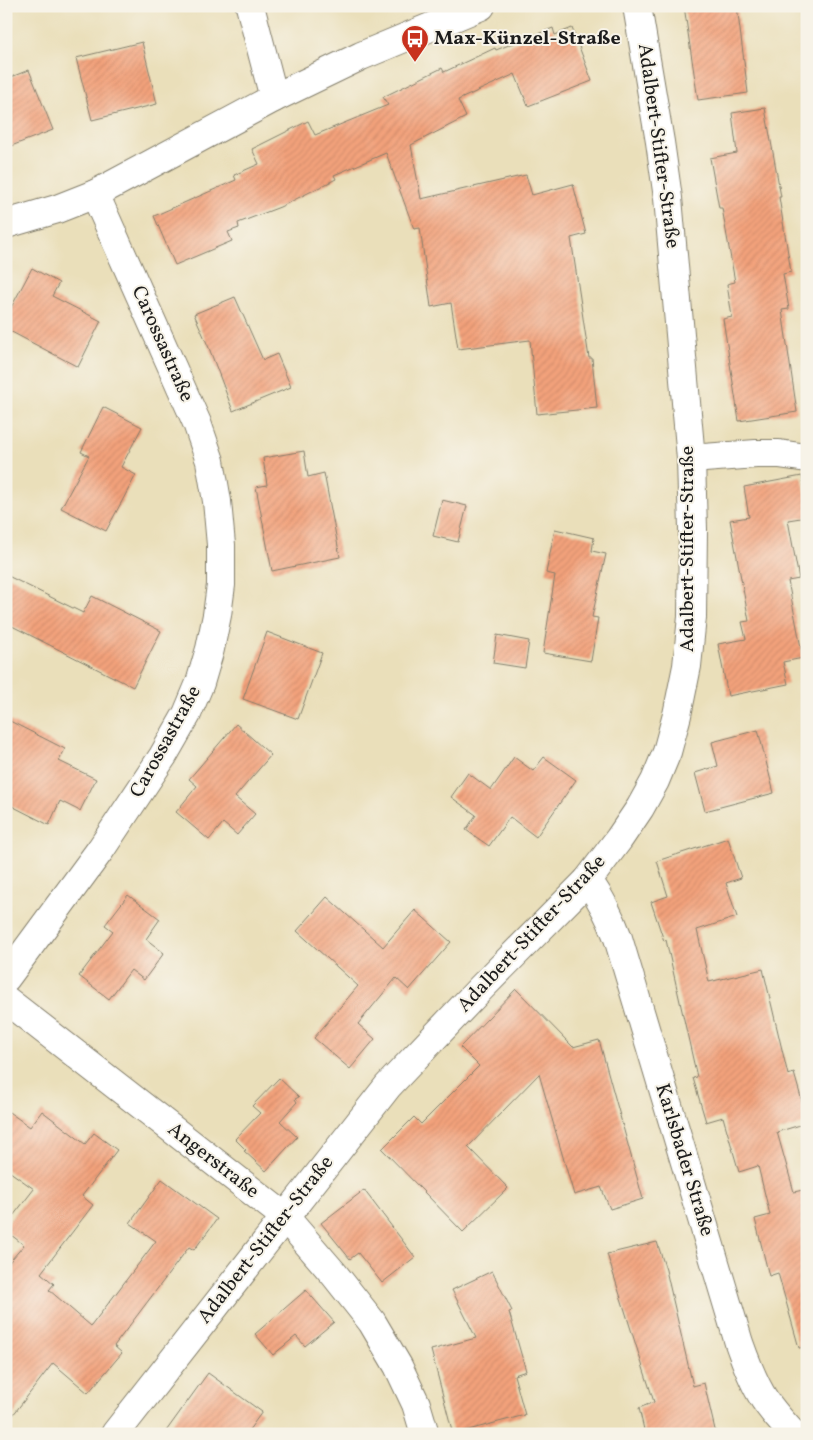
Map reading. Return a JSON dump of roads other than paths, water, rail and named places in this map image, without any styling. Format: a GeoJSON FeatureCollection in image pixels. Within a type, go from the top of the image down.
{"type":"FeatureCollection","features":[{"type":"Feature","properties":{"kind":"street"},"geometry":{"type":"LineString","coordinates":[[250,6],[274,98]]}},
{"type":"Feature","properties":{"kind":"street"},"geometry":{"type":"LineString","coordinates":[[6,224],[57,210],[95,194],[274,98],[361,56],[481,6]]}},
{"type":"Feature","properties":{"kind":"street","name":"Adalbert-Stifter-Straße"},"geometry":{"type":"LineString","coordinates":[[114,1434],[388,1086],[481,988],[588,880],[620,839],[640,808],[655,781],[667,752],[687,666],[692,617],[693,529],[691,459],[668,198],[638,6]]}},
{"type":"Feature","properties":{"kind":"street","name":"Carossastraße"},"geometry":{"type":"LineString","coordinates":[[6,978],[101,849],[163,756],[186,714],[200,683],[210,649],[221,585],[221,545],[218,510],[210,461],[197,423],[95,194]]}},
{"type":"Feature","properties":{"kind":"street"},"geometry":{"type":"LineString","coordinates":[[691,459],[756,454],[779,454],[807,458]]}},
{"type":"Feature","properties":{"kind":"street","name":"Karlsbader Straße"},"geometry":{"type":"LineString","coordinates":[[588,880],[610,916],[618,938],[748,1369],[761,1395],[793,1434]]}},
{"type":"Feature","properties":{"kind":"street","name":"Angerstraße"},"geometry":{"type":"LineString","coordinates":[[6,1000],[284,1216],[372,1322],[398,1366],[416,1404],[425,1434]]}},
{"type":"Feature","properties":{"kind":"place","name":"Max-Künzel-Straße"},"geometry":{"type":"Point","coordinates":[415,63]}}]}
